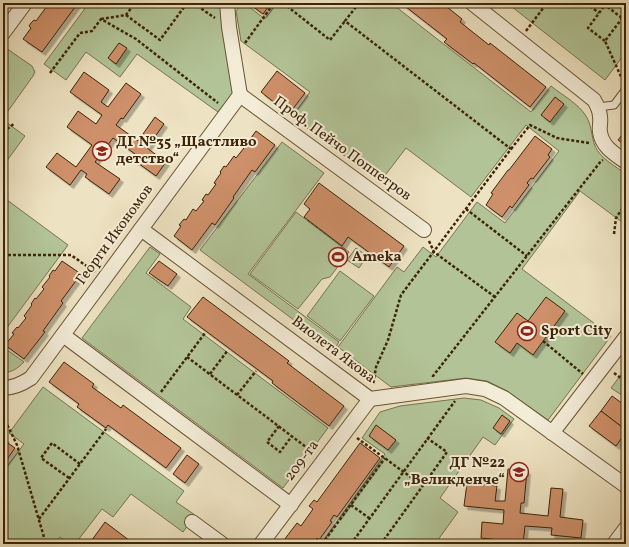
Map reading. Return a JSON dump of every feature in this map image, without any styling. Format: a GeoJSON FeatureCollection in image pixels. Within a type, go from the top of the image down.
{"type":"FeatureCollection","features":[{"type":"Feature","properties":{"kind":"street"},"geometry":{"type":"LineString","coordinates":[[3,33],[25,3]]}},
{"type":"Feature","properties":{"kind":"street"},"geometry":{"type":"LineString","coordinates":[[227,3],[229,27],[240,95]]}},
{"type":"Feature","properties":{"kind":"street"},"geometry":{"type":"LineString","coordinates":[[472,3],[594,100],[600,115],[600,132],[602,140],[613,153],[626,162]]}},
{"type":"Feature","properties":{"kind":"street","name":"Георги Икономов"},"geometry":{"type":"LineString","coordinates":[[3,388],[11,388],[32,378],[240,95]]}},
{"type":"Feature","properties":{"kind":"street","name":"Проф. Пейчо Поппетров"},"geometry":{"type":"LineString","coordinates":[[240,95],[424,230]]}},
{"type":"Feature","properties":{"kind":"street","name":"Виолета Якова"},"geometry":{"type":"LineString","coordinates":[[141,229],[370,399],[466,386],[485,389],[504,398],[626,486]]}},
{"type":"Feature","properties":{"kind":"street"},"geometry":{"type":"LineString","coordinates":[[63,335],[291,505]]}},
{"type":"Feature","properties":{"kind":"street"},"geometry":{"type":"LineString","coordinates":[[552,433],[626,337]]}},
{"type":"Feature","properties":{"kind":"street","name":"209-та"},"geometry":{"type":"LineString","coordinates":[[261,544],[370,399]]}},
{"type":"Feature","properties":{"kind":"street"},"geometry":{"type":"LineString","coordinates":[[192,522],[222,544]]}},
{"type":"Feature","properties":{"kind":"street"},"geometry":{"type":"LineString","coordinates":[[614,544],[626,528]]}},
{"type":"Feature","properties":{"kind":"lane"},"geometry":{"type":"LineString","coordinates":[[598,107],[614,105],[624,86]]}},
{"type":"Feature","properties":{"kind":"path"},"geometry":{"type":"LineString","coordinates":[[50,73],[80,33],[92,31],[101,19],[126,15],[135,3]]}},
{"type":"Feature","properties":{"kind":"path"},"geometry":{"type":"LineString","coordinates":[[126,15],[160,40],[187,3]]}},
{"type":"Feature","properties":{"kind":"path"},"geometry":{"type":"LineString","coordinates":[[192,3],[229,27]]}},
{"type":"Feature","properties":{"kind":"path"},"geometry":{"type":"LineString","coordinates":[[234,57],[274,3]]}},
{"type":"Feature","properties":{"kind":"path"},"geometry":{"type":"LineString","coordinates":[[283,3],[330,40],[359,3]]}},
{"type":"Feature","properties":{"kind":"path"},"geometry":{"type":"LineString","coordinates":[[519,40],[547,3]]}},
{"type":"Feature","properties":{"kind":"path"},"geometry":{"type":"LineString","coordinates":[[586,3],[599,13]]}},
{"type":"Feature","properties":{"kind":"path"},"geometry":{"type":"LineString","coordinates":[[622,18],[605,4],[588,28],[605,41],[624,86]]}},
{"type":"Feature","properties":{"kind":"path"},"geometry":{"type":"LineString","coordinates":[[605,41],[626,13]]}},
{"type":"Feature","properties":{"kind":"path"},"geometry":{"type":"LineString","coordinates":[[101,19],[136,39],[228,111]]}},
{"type":"Feature","properties":{"kind":"path"},"geometry":{"type":"LineString","coordinates":[[345,21],[511,149]]}},
{"type":"Feature","properties":{"kind":"path"},"geometry":{"type":"LineString","coordinates":[[3,132],[14,123]]}},
{"type":"Feature","properties":{"kind":"path"},"geometry":{"type":"LineString","coordinates":[[370,399],[376,368],[388,340],[401,295],[530,125],[557,138],[588,143],[602,140]]}},
{"type":"Feature","properties":{"kind":"path"},"geometry":{"type":"LineString","coordinates":[[435,390],[433,376],[602,161],[613,153]]}},
{"type":"Feature","properties":{"kind":"path"},"geometry":{"type":"LineString","coordinates":[[614,234],[616,218],[626,203]]}},
{"type":"Feature","properties":{"kind":"path"},"geometry":{"type":"LineString","coordinates":[[466,209],[527,256]]}},
{"type":"Feature","properties":{"kind":"path"},"geometry":{"type":"LineString","coordinates":[[424,230],[434,252],[495,297]]}},
{"type":"Feature","properties":{"kind":"path"},"geometry":{"type":"LineString","coordinates":[[3,255],[71,255],[104,279]]}},
{"type":"Feature","properties":{"kind":"path"},"geometry":{"type":"LineString","coordinates":[[153,402],[205,333]]}},
{"type":"Feature","properties":{"kind":"path"},"geometry":{"type":"LineString","coordinates":[[543,341],[592,382]]}},
{"type":"Feature","properties":{"kind":"path"},"geometry":{"type":"LineString","coordinates":[[210,374],[228,350]]}},
{"type":"Feature","properties":{"kind":"path"},"geometry":{"type":"LineString","coordinates":[[187,357],[324,460]]}},
{"type":"Feature","properties":{"kind":"path"},"geometry":{"type":"LineString","coordinates":[[237,395],[256,371]]}},
{"type":"Feature","properties":{"kind":"path"},"geometry":{"type":"LineString","coordinates":[[351,544],[466,386]]}},
{"type":"Feature","properties":{"kind":"path"},"geometry":{"type":"LineString","coordinates":[[3,416],[17,445],[46,544]]}},
{"type":"Feature","properties":{"kind":"path"},"geometry":{"type":"LineString","coordinates":[[279,426],[266,442],[280,452],[292,436]]}},
{"type":"Feature","properties":{"kind":"path"},"geometry":{"type":"LineString","coordinates":[[39,519],[106,429]]}},
{"type":"Feature","properties":{"kind":"path"},"geometry":{"type":"LineString","coordinates":[[346,431],[423,486]]}},
{"type":"Feature","properties":{"kind":"path"},"geometry":{"type":"LineString","coordinates":[[381,544],[447,452],[428,438]]}},
{"type":"Feature","properties":{"kind":"path"},"geometry":{"type":"LineString","coordinates":[[69,478],[41,458],[52,443],[80,464]]}},
{"type":"Feature","properties":{"kind":"path"},"geometry":{"type":"LineString","coordinates":[[322,544],[385,458]]}},
{"type":"Feature","properties":{"kind":"path"},"geometry":{"type":"LineString","coordinates":[[351,505],[369,518]]}},
{"type":"Feature","properties":{"kind":"green space"},"geometry":{"type":"Polygon","coordinates":[[[89,3],[220,3],[233,93],[218,112],[137,54],[120,77],[86,52],[66,80],[44,64],[89,3]]]}},
{"type":"Feature","properties":{"kind":"green space"},"geometry":{"type":"Polygon","coordinates":[[[242,3],[265,19],[277,3],[391,3],[531,112],[551,86],[575,104],[586,116],[597,150],[608,162],[626,174],[626,225],[580,191],[522,269],[611,336],[548,420],[507,391],[487,381],[466,378],[391,387],[338,347],[397,267],[404,272],[423,247],[436,257],[477,202],[505,223],[559,151],[526,125],[471,197],[406,148],[380,182],[292,117],[310,92],[241,41],[236,11],[242,3]]]}},
{"type":"Feature","properties":{"kind":"green space"},"geometry":{"type":"Polygon","coordinates":[[[507,3],[626,3],[626,52],[605,80],[507,3]]]}},
{"type":"Feature","properties":{"kind":"green space"},"geometry":{"type":"Polygon","coordinates":[[[3,46],[32,66],[35,72],[3,118],[3,46]]]}},
{"type":"Feature","properties":{"kind":"green space"},"geometry":{"type":"Polygon","coordinates":[[[3,120],[25,136],[3,166],[3,120]]]}},
{"type":"Feature","properties":{"kind":"green space"},"geometry":{"type":"Polygon","coordinates":[[[282,142],[324,173],[248,274],[339,342],[334,350],[200,250],[282,142]]]}},
{"type":"Feature","properties":{"kind":"green space"},"geometry":{"type":"Polygon","coordinates":[[[3,197],[68,245],[3,333],[3,197]]]}},
{"type":"Feature","properties":{"kind":"green space"},"geometry":{"type":"Polygon","coordinates":[[[296,212],[349,252],[330,277],[322,279],[298,309],[250,274],[296,212]]]}},
{"type":"Feature","properties":{"kind":"green space"},"geometry":{"type":"Polygon","coordinates":[[[150,247],[160,254],[146,273],[191,307],[183,319],[328,428],[283,488],[82,338],[150,247]]]}},
{"type":"Feature","properties":{"kind":"green space"},"geometry":{"type":"Polygon","coordinates":[[[356,248],[367,256],[359,268],[347,260],[356,248]]]}},
{"type":"Feature","properties":{"kind":"green space"},"geometry":{"type":"Polygon","coordinates":[[[340,271],[374,296],[340,341],[307,316],[340,271]]]}},
{"type":"Feature","properties":{"kind":"green space"},"geometry":{"type":"Polygon","coordinates":[[[3,347],[24,362],[14,370],[3,373],[3,347]]]}},
{"type":"Feature","properties":{"kind":"green space"},"geometry":{"type":"Polygon","coordinates":[[[626,368],[626,398],[611,388],[626,368]]]}},
{"type":"Feature","properties":{"kind":"green space"},"geometry":{"type":"Polygon","coordinates":[[[43,387],[184,491],[176,502],[195,515],[183,532],[131,494],[113,517],[102,509],[75,544],[69,544],[60,537],[54,544],[3,544],[3,472],[24,444],[9,433],[43,387]]]}},
{"type":"Feature","properties":{"kind":"green space"},"geometry":{"type":"Polygon","coordinates":[[[464,398],[481,400],[499,408],[514,419],[495,445],[483,437],[440,498],[458,512],[435,544],[321,544],[385,454],[362,438],[380,412],[400,406],[464,398]]]}},
{"type":"Feature","properties":{"kind":"building"},"geometry":{"type":"Polygon","coordinates":[[[78,3],[42,52],[23,39],[31,28],[29,26],[31,23],[34,20],[36,21],[47,6],[45,4],[78,3]]]}},
{"type":"Feature","properties":{"kind":"building"},"geometry":{"type":"Polygon","coordinates":[[[248,3],[271,3],[263,14],[248,3]]]}},
{"type":"Feature","properties":{"kind":"building"},"geometry":{"type":"Polygon","coordinates":[[[401,3],[442,3],[462,19],[460,22],[489,45],[490,43],[546,87],[530,107],[474,63],[473,64],[444,42],[447,39],[401,3]]]}},
{"type":"Feature","properties":{"kind":"building"},"geometry":{"type":"Polygon","coordinates":[[[119,43],[127,48],[116,64],[108,58],[119,43]]]}},
{"type":"Feature","properties":{"kind":"building"},"geometry":{"type":"Polygon","coordinates":[[[277,71],[305,93],[289,114],[261,92],[277,71]]]}},
{"type":"Feature","properties":{"kind":"building"},"geometry":{"type":"Polygon","coordinates":[[[84,72],[109,90],[101,102],[108,107],[126,83],[141,94],[123,119],[121,118],[116,125],[138,141],[155,117],[164,124],[147,148],[166,162],[156,176],[131,158],[135,154],[113,138],[95,162],[120,179],[109,194],[85,177],[87,174],[81,170],[70,185],[46,167],[57,153],[76,167],[92,145],[67,127],[78,111],[96,124],[102,115],[70,92],[84,72]]]}},
{"type":"Feature","properties":{"kind":"building"},"geometry":{"type":"Polygon","coordinates":[[[555,97],[564,104],[550,122],[541,115],[555,97]]]}},
{"type":"Feature","properties":{"kind":"building"},"geometry":{"type":"Polygon","coordinates":[[[626,130],[626,146],[618,140],[626,130]]]}},
{"type":"Feature","properties":{"kind":"building"},"geometry":{"type":"Polygon","coordinates":[[[256,131],[275,145],[255,172],[252,170],[215,225],[212,223],[192,250],[174,236],[181,226],[179,225],[184,219],[186,220],[193,209],[196,211],[204,201],[202,200],[206,194],[208,195],[216,184],[214,183],[224,166],[226,167],[234,156],[236,158],[244,148],[242,147],[246,141],[248,142],[256,131]]]}},
{"type":"Feature","properties":{"kind":"building"},"geometry":{"type":"Polygon","coordinates":[[[535,136],[552,149],[548,155],[550,157],[533,179],[531,178],[527,183],[529,185],[512,208],[510,206],[502,217],[486,205],[493,194],[491,193],[535,136]]]}},
{"type":"Feature","properties":{"kind":"building"},"geometry":{"type":"Polygon","coordinates":[[[319,183],[404,246],[389,267],[348,237],[342,246],[304,217],[310,209],[304,204],[319,183]]]}},
{"type":"Feature","properties":{"kind":"building"},"geometry":{"type":"Polygon","coordinates":[[[62,261],[81,274],[61,301],[63,303],[43,331],[45,332],[24,359],[5,345],[14,334],[12,333],[26,318],[24,316],[35,298],[36,299],[44,289],[42,287],[50,277],[49,276],[53,270],[55,271],[62,261]]]}},
{"type":"Feature","properties":{"kind":"building"},"geometry":{"type":"Polygon","coordinates":[[[159,261],[177,274],[168,286],[149,273],[159,261]]]}},
{"type":"Feature","properties":{"kind":"building"},"geometry":{"type":"Polygon","coordinates":[[[203,297],[289,361],[287,363],[344,406],[329,426],[272,383],[273,381],[187,317],[203,297]]]}},
{"type":"Feature","properties":{"kind":"building","name":"Sport City"},"geometry":{"type":"Polygon","coordinates":[[[546,297],[565,311],[533,355],[517,343],[510,353],[495,342],[517,313],[528,321],[546,297]]]}},
{"type":"Feature","properties":{"kind":"building"},"geometry":{"type":"Polygon","coordinates":[[[64,362],[94,384],[92,387],[121,408],[123,405],[181,448],[166,468],[108,425],[106,428],[77,407],[79,404],[49,382],[64,362]]]}},
{"type":"Feature","properties":{"kind":"building"},"geometry":{"type":"Polygon","coordinates":[[[612,396],[626,406],[626,430],[601,411],[612,396]]]}},
{"type":"Feature","properties":{"kind":"building"},"geometry":{"type":"Polygon","coordinates":[[[601,411],[626,430],[616,446],[589,426],[601,411]]]}},
{"type":"Feature","properties":{"kind":"building"},"geometry":{"type":"Polygon","coordinates":[[[502,415],[510,421],[501,434],[493,428],[502,415]]]}},
{"type":"Feature","properties":{"kind":"building"},"geometry":{"type":"Polygon","coordinates":[[[376,425],[396,440],[388,450],[369,436],[376,425]]]}},
{"type":"Feature","properties":{"kind":"building"},"geometry":{"type":"Polygon","coordinates":[[[3,437],[6,439],[5,441],[15,448],[3,465],[3,437]]]}},
{"type":"Feature","properties":{"kind":"building"},"geometry":{"type":"Polygon","coordinates":[[[360,443],[380,458],[337,517],[334,515],[330,521],[332,522],[319,540],[317,538],[312,544],[281,544],[297,523],[301,526],[313,509],[309,506],[314,500],[317,502],[360,443]]]}},
{"type":"Feature","properties":{"kind":"building"},"geometry":{"type":"Polygon","coordinates":[[[187,455],[199,464],[185,483],[173,474],[187,455]]]}},
{"type":"Feature","properties":{"kind":"building"},"geometry":{"type":"Polygon","coordinates":[[[508,469],[527,471],[524,503],[521,503],[520,513],[548,516],[551,488],[563,489],[560,517],[583,520],[581,538],[551,535],[552,528],[525,526],[523,544],[510,544],[510,541],[481,538],[482,522],[503,524],[504,510],[464,506],[467,483],[497,486],[495,501],[505,501],[508,469]]]}},
{"type":"Feature","properties":{"kind":"building"},"geometry":{"type":"Polygon","coordinates":[[[105,522],[134,544],[89,544],[105,522]]]}},
{"type":"Feature","properties":{"kind":"place","name":"ДГ №35 „Щастливо детство“"},"geometry":{"type":"Point","coordinates":[102,151]}},
{"type":"Feature","properties":{"kind":"place","name":"Ameka"},"geometry":{"type":"Point","coordinates":[338,257]}},
{"type":"Feature","properties":{"kind":"place","name":"Sport City"},"geometry":{"type":"Point","coordinates":[527,331]}},
{"type":"Feature","properties":{"kind":"place","name":"ДГ №22 „Великденче“"},"geometry":{"type":"Point","coordinates":[519,472]}}]}
